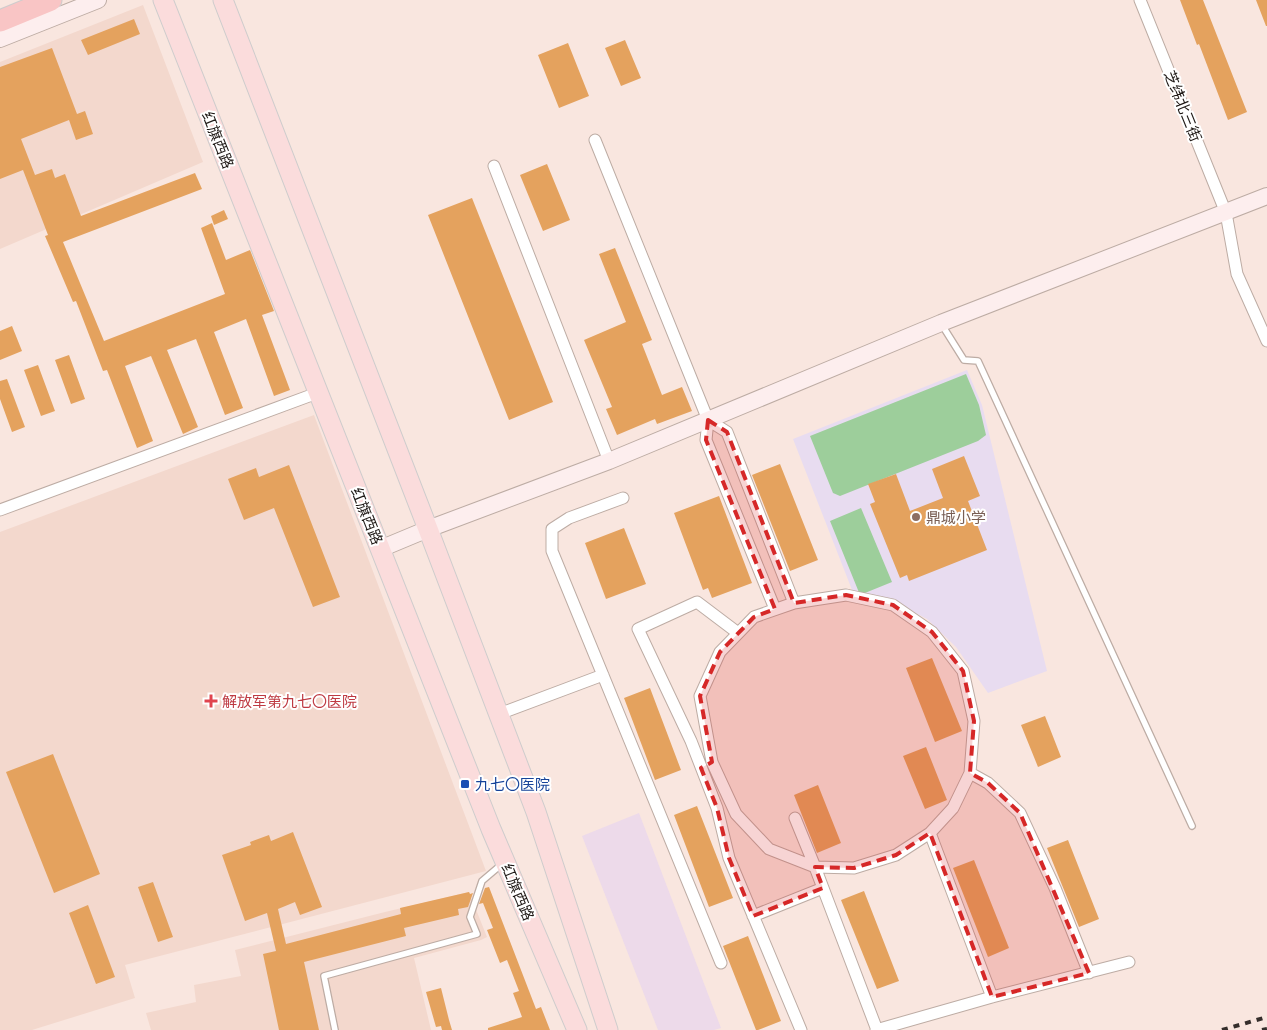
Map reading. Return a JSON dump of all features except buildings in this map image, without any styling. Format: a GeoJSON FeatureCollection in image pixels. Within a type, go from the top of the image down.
{"type":"FeatureCollection","features":[{"type":"Feature","properties":{"kind":"highway"},"geometry":{"type":"LineString","coordinates":[[0,21],[51,0]]}},
{"type":"Feature","properties":{"kind":"main road","name":"红旗西路"},"geometry":{"type":"LineString","coordinates":[[163,0],[505,861],[577,1030]]}},
{"type":"Feature","properties":{"kind":"main road"},"geometry":{"type":"LineString","coordinates":[[223,0],[536,812],[608,1030]]}},
{"type":"Feature","properties":{"kind":"street"},"geometry":{"type":"LineString","coordinates":[[0,39],[98,0]]}},
{"type":"Feature","properties":{"kind":"street","name":"芝纬北三街"},"geometry":{"type":"LineString","coordinates":[[1140,0],[1226,213],[1238,274],[1267,341]]}},
{"type":"Feature","properties":{"kind":"street"},"geometry":{"type":"LineString","coordinates":[[595,140],[708,420],[706,440],[775,609]]}},
{"type":"Feature","properties":{"kind":"street"},"geometry":{"type":"LineString","coordinates":[[494,166],[609,461]]}},
{"type":"Feature","properties":{"kind":"street"},"geometry":{"type":"LineString","coordinates":[[380,549],[609,461],[941,323],[1267,196]]}},
{"type":"Feature","properties":{"kind":"street"},"geometry":{"type":"LineString","coordinates":[[0,510],[309,396]]}},
{"type":"Feature","properties":{"kind":"street"},"geometry":{"type":"LineString","coordinates":[[708,420],[727,432],[794,603]]}},
{"type":"Feature","properties":{"kind":"street"},"geometry":{"type":"LineString","coordinates":[[623,498],[569,518],[552,529],[552,551],[721,963]]}},
{"type":"Feature","properties":{"kind":"street"},"geometry":{"type":"LineString","coordinates":[[846,595],[893,605],[932,632],[963,671],[974,721],[970,773],[953,808],[930,834],[896,855],[854,868],[815,867],[769,849],[736,814],[712,762],[700,696],[720,652],[754,617],[794,603],[846,595]]}},
{"type":"Feature","properties":{"kind":"street"},"geometry":{"type":"LineString","coordinates":[[738,633],[697,602],[638,629],[691,740],[717,808],[729,858],[801,1030]]}},
{"type":"Feature","properties":{"kind":"street"},"geometry":{"type":"LineString","coordinates":[[499,714],[603,675]]}},
{"type":"Feature","properties":{"kind":"street"},"geometry":{"type":"LineString","coordinates":[[701,768],[712,762]]}},
{"type":"Feature","properties":{"kind":"street"},"geometry":{"type":"LineString","coordinates":[[970,773],[988,783],[1020,813],[1055,888],[1089,972]]}},
{"type":"Feature","properties":{"kind":"street"},"geometry":{"type":"LineString","coordinates":[[795,818],[877,1030],[992,997],[1129,962]]}},
{"type":"Feature","properties":{"kind":"street"},"geometry":{"type":"LineString","coordinates":[[930,834],[992,997]]}},
{"type":"Feature","properties":{"kind":"street"},"geometry":{"type":"LineString","coordinates":[[753,916],[823,888]]}},
{"type":"Feature","properties":{"kind":"lane"},"geometry":{"type":"LineString","coordinates":[[941,323],[964,360],[978,361],[1192,826]]}},
{"type":"Feature","properties":{"kind":"lane"},"geometry":{"type":"LineString","coordinates":[[335,1030],[324,976],[477,934],[470,917],[482,881],[505,861]]}},
{"type":"Feature","properties":{"kind":"highlighted area"},"geometry":{"type":"Polygon","coordinates":[[[708,420],[727,432],[794,603],[846,595],[893,605],[932,632],[963,671],[974,721],[970,773],[988,783],[1020,813],[1089,973],[992,997],[930,833],[896,855],[854,868],[815,867],[823,888],[753,916],[729,858],[717,808],[701,768],[712,762],[700,696],[720,652],[754,617],[775,609],[706,440],[708,420]]]}},
{"type":"Feature","properties":{"kind":"shaded area"},"geometry":{"type":"Polygon","coordinates":[[[143,5],[203,162],[0,249],[0,62],[143,5]]]}},
{"type":"Feature","properties":{"kind":"shaded area","name":"鼎城小学"},"geometry":{"type":"Polygon","coordinates":[[[967,370],[982,405],[1047,671],[988,693],[956,647],[927,619],[897,603],[854,595],[793,439],[967,370]]]}},
{"type":"Feature","properties":{"kind":"shaded area","name":"解放军第九七〇医院"},"geometry":{"type":"Polygon","coordinates":[[[314,415],[486,871],[125,965],[135,998],[32,1030],[0,1030],[0,532],[314,415]]]}},
{"type":"Feature","properties":{"kind":"shaded area"},"geometry":{"type":"Polygon","coordinates":[[[639,813],[721,1028],[714,1030],[658,1030],[582,836],[639,813]]]}},
{"type":"Feature","properties":{"kind":"shaded area"},"geometry":{"type":"Polygon","coordinates":[[[469,892],[487,937],[414,958],[431,1030],[151,1030],[146,1013],[196,1002],[194,985],[241,976],[235,950],[469,892]]]}},
{"type":"Feature","properties":{"kind":"green space"},"geometry":{"type":"Polygon","coordinates":[[[966,374],[979,405],[986,435],[978,441],[840,496],[833,493],[810,436],[966,374]]]}},
{"type":"Feature","properties":{"kind":"green space"},"geometry":{"type":"Polygon","coordinates":[[[861,508],[892,582],[860,595],[830,521],[861,508]]]}},
{"type":"Feature","properties":{"kind":"railway"},"geometry":{"type":"LineString","coordinates":[[1222,1030],[1267,1017]]}},
{"type":"Feature","properties":{"kind":"railway"},"geometry":{"type":"LineString","coordinates":[[1262,1030],[1267,1029]]}},
{"type":"Feature","properties":{"kind":"place","name":"鼎城小学"},"geometry":{"type":"Point","coordinates":[916,517]}},
{"type":"Feature","properties":{"kind":"place","name":"解放军第九七〇医院"},"geometry":{"type":"Point","coordinates":[211,701]}},
{"type":"Feature","properties":{"kind":"place","name":"九七〇医院"},"geometry":{"type":"Point","coordinates":[465,784]}}]}
